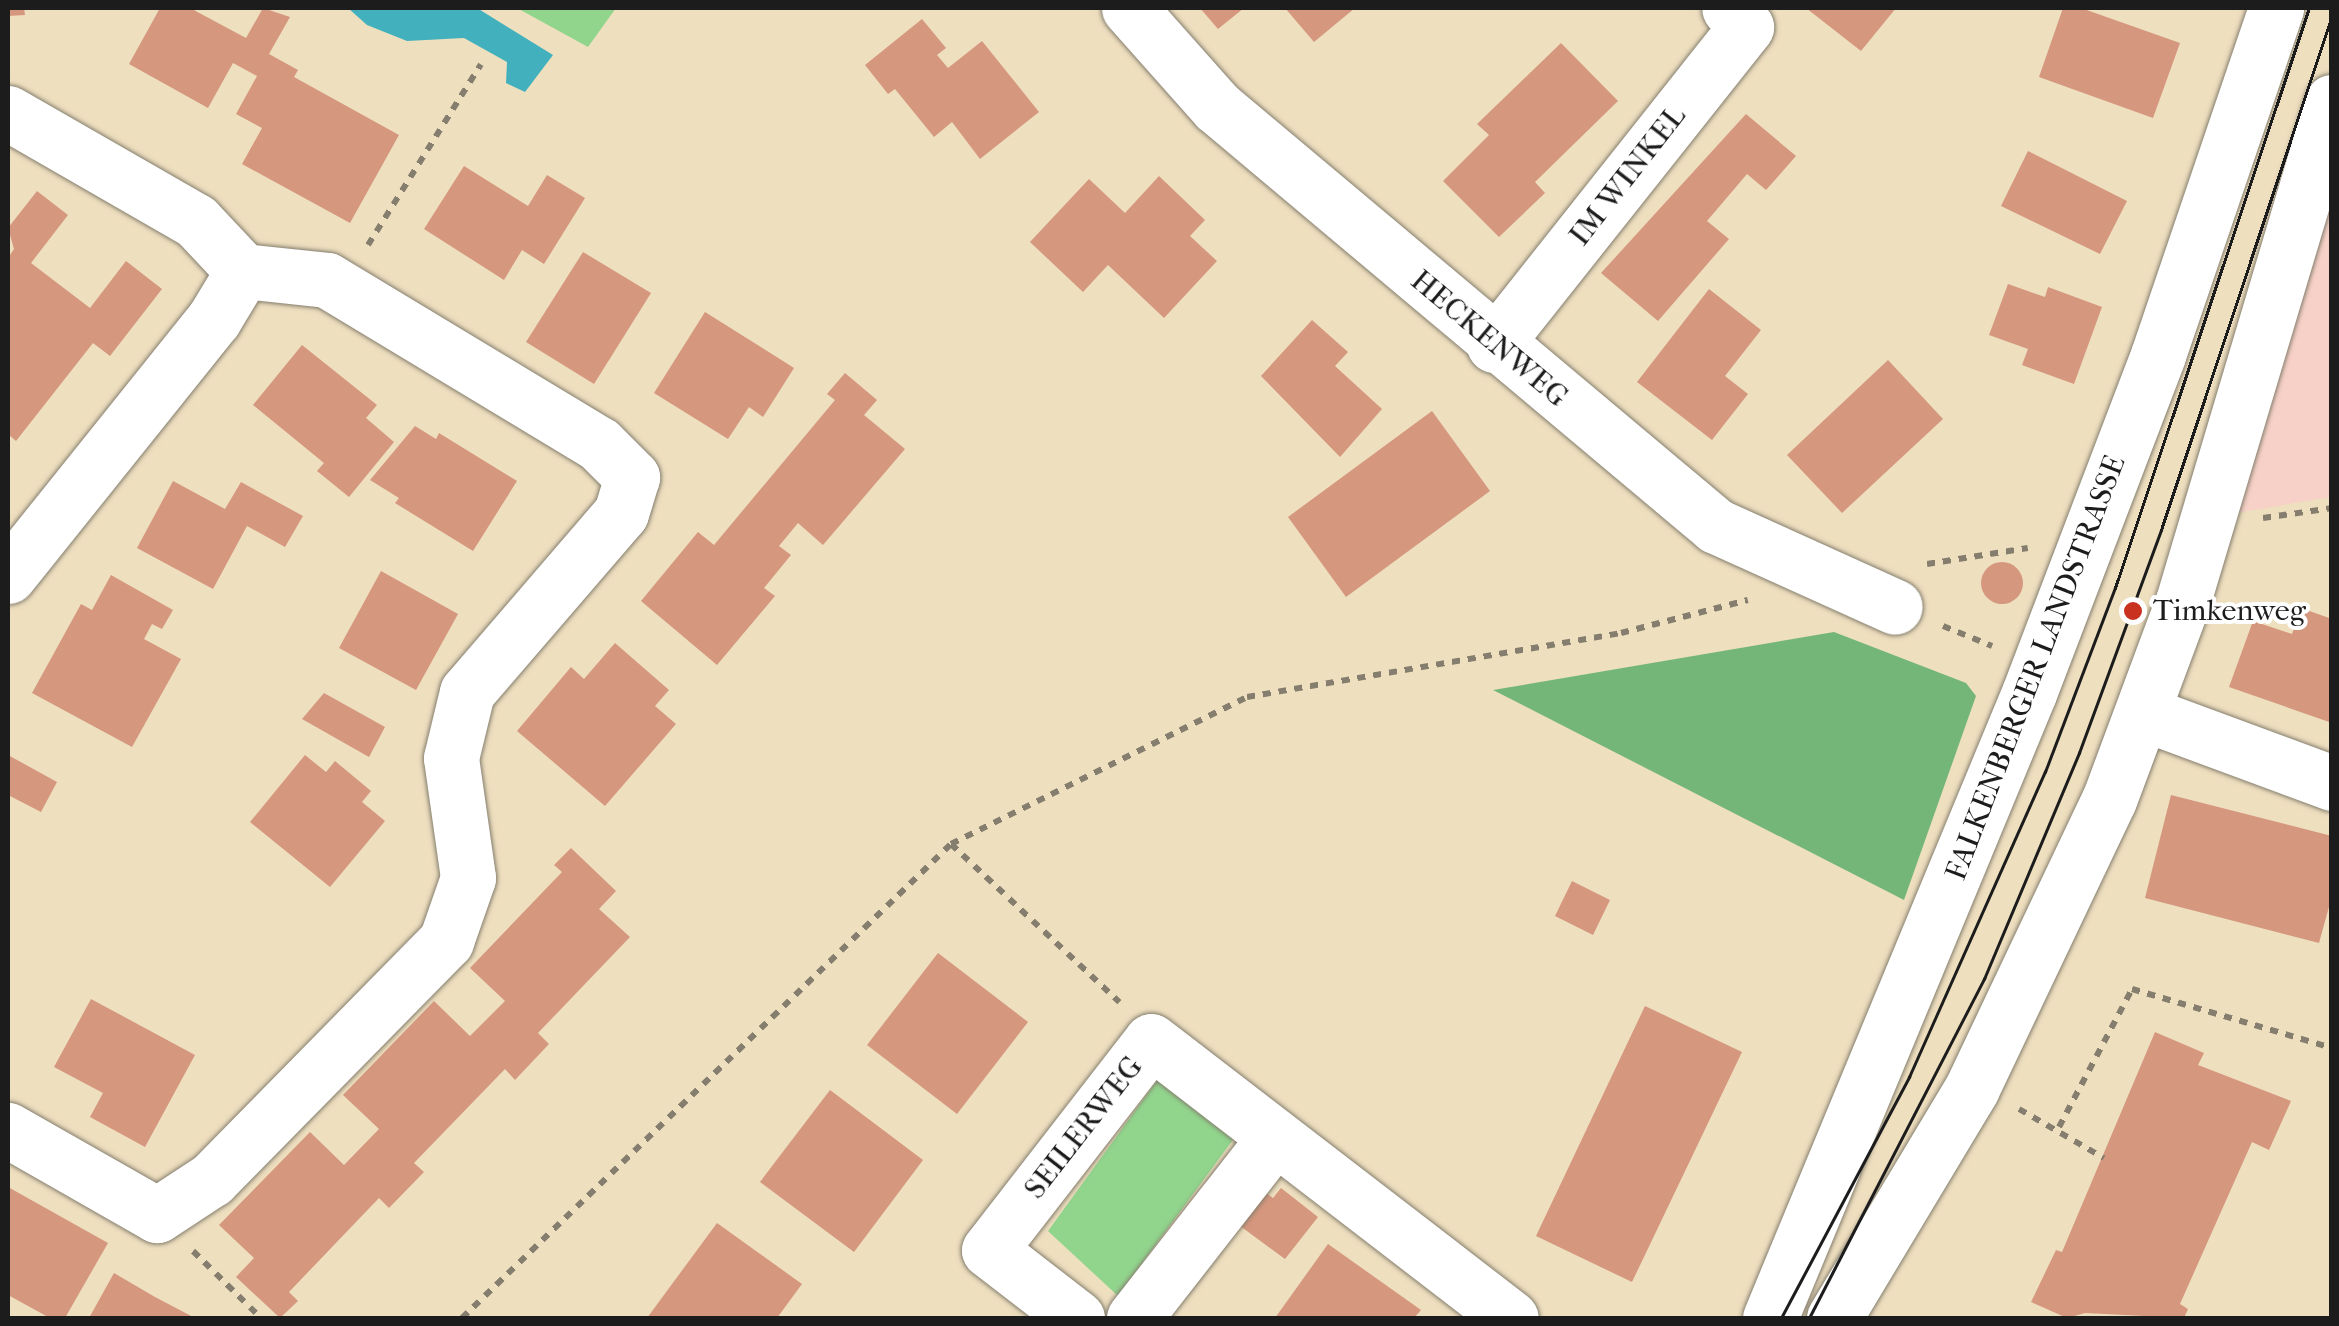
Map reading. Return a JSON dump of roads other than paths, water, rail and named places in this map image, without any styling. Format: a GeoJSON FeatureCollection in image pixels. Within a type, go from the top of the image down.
{"type":"FeatureCollection","features":[{"type":"Feature","properties":{"kind":"street","name":"HECKENWEG"},"geometry":{"type":"LineString","coordinates":[[1129,8],[1217,107],[1494,346],[1716,526],[1895,607]]}},
{"type":"Feature","properties":{"kind":"street","name":"IM WINKEL"},"geometry":{"type":"LineString","coordinates":[[1494,346],[1746,27],[1729,8]]}},
{"type":"Feature","properties":{"kind":"street","name":"FALKENBERGER LANDSTRASSE"},"geometry":{"type":"LineString","coordinates":[[1770,1318],[2029,692],[2158,355],[2276,8]]}},
{"type":"Feature","properties":{"kind":"street"},"geometry":{"type":"LineString","coordinates":[[1834,1318],[1910,1199],[2005,1027],[2142,714],[2183,602],[2332,102]]}},
{"type":"Feature","properties":{"kind":"street"},"geometry":{"type":"LineString","coordinates":[[8,113],[196,220],[243,271],[327,280],[599,444],[632,476],[621,513],[468,692],[451,758],[468,878],[446,941],[212,1180],[157,1215],[8,1130]]}},
{"type":"Feature","properties":{"kind":"street"},"geometry":{"type":"LineString","coordinates":[[8,576],[214,320],[243,271]]}},
{"type":"Feature","properties":{"kind":"street"},"geometry":{"type":"LineString","coordinates":[[2142,714],[2332,783]]}},
{"type":"Feature","properties":{"kind":"street","name":"SEILERWEG"},"geometry":{"type":"LineString","coordinates":[[1077,1318],[989,1250],[1151,1042],[1273,1140],[1511,1318]]}},
{"type":"Feature","properties":{"kind":"street"},"geometry":{"type":"LineString","coordinates":[[1134,1318],[1273,1140]]}},
{"type":"Feature","properties":{"kind":"water"},"geometry":{"type":"Polygon","coordinates":[[[348,8],[477,8],[553,55],[525,92],[506,83],[507,62],[464,38],[407,41],[367,25],[348,8]]]}},
{"type":"Feature","properties":{"kind":"tram line"},"geometry":{"type":"LineString","coordinates":[[1781,1318],[1909,1077],[2045,772],[2115,588],[2309,8]]}},
{"type":"Feature","properties":{"kind":"tram line"},"geometry":{"type":"LineString","coordinates":[[1809,1318],[1984,979],[2079,753],[2161,530],[2332,15]]}},
{"type":"Feature","properties":{"kind":"place","name":"Timkenweg"},"geometry":{"type":"Point","coordinates":[2133,611]}}]}
